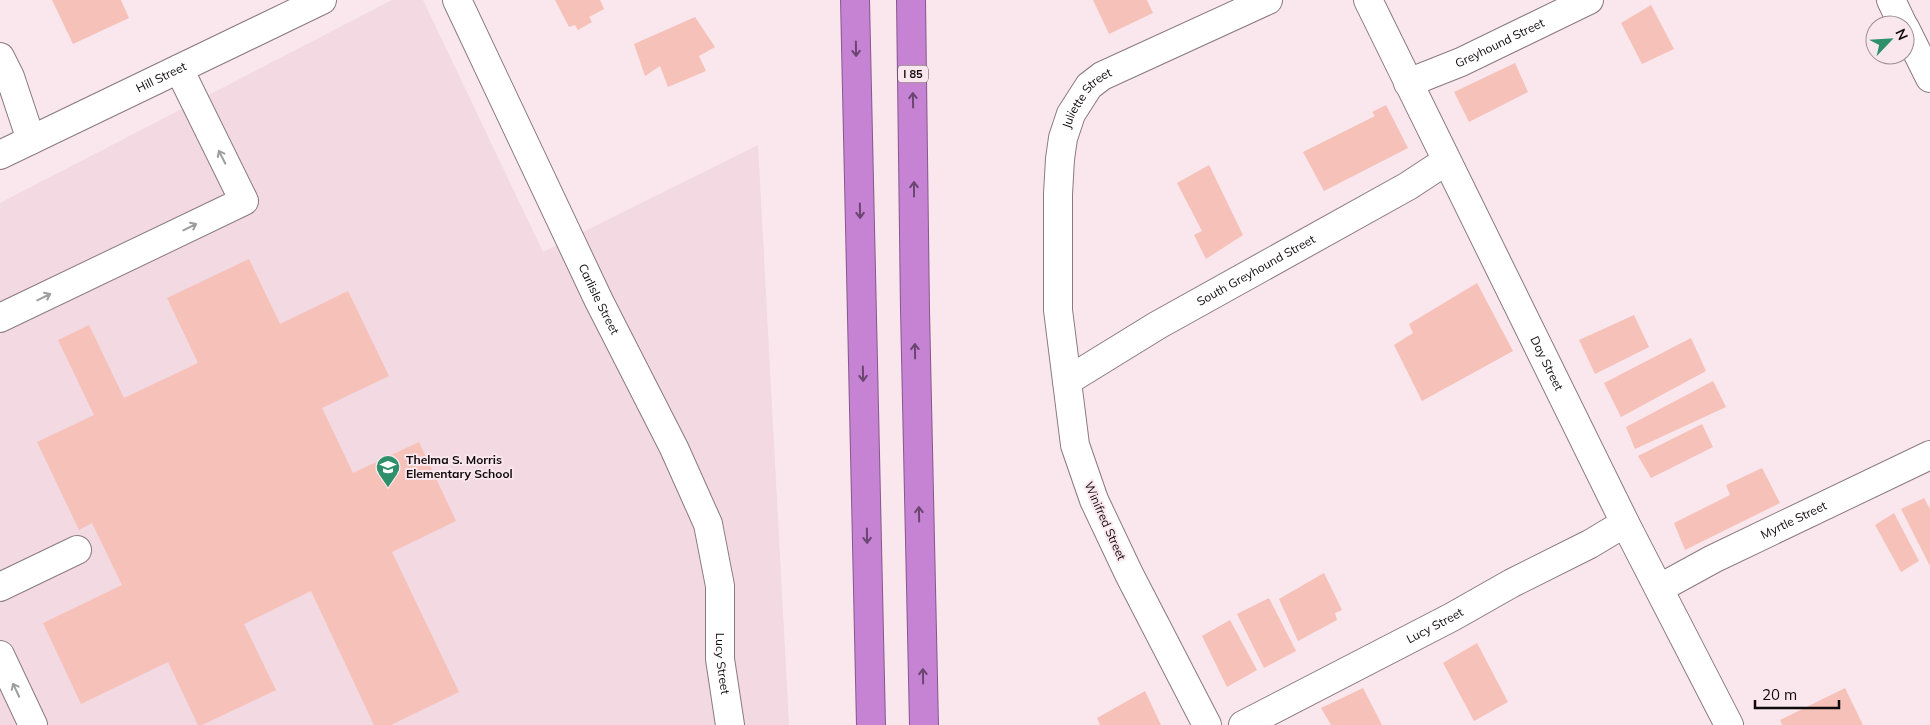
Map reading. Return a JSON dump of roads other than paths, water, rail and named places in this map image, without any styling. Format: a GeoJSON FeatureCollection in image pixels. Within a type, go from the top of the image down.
{"type":"FeatureCollection","features":[{"type":"Feature","properties":{"kind":"highway"},"geometry":{"type":"LineString","coordinates":[[855,0],[871,725]]}},
{"type":"Feature","properties":{"kind":"highway","name":"I 85"},"geometry":{"type":"LineString","coordinates":[[911,0],[914,149],[914,310],[924,725]]}},
{"type":"Feature","properties":{"kind":"street","name":"Hill Street"},"geometry":{"type":"LineString","coordinates":[[0,155],[322,0]]}},
{"type":"Feature","properties":{"kind":"street","name":"Carlisle Street"},"geometry":{"type":"LineString","coordinates":[[457,0],[599,301],[695,492],[708,524],[716,559],[720,586],[720,604]]}},
{"type":"Feature","properties":{"kind":"street","name":"Juliette Street"},"geometry":{"type":"LineString","coordinates":[[1058,301],[1058,194],[1060,159],[1063,138],[1075,105],[1089,86],[1102,76],[1268,0]]}},
{"type":"Feature","properties":{"kind":"street","name":"Day Street"},"geometry":{"type":"LineString","coordinates":[[1368,0],[1625,523],[1660,588],[1728,725]]}},
{"type":"Feature","properties":{"kind":"street","name":"Greyhound Street"},"geometry":{"type":"LineString","coordinates":[[1408,83],[1461,62],[1589,0]]}},
{"type":"Feature","properties":{"kind":"street"},"geometry":{"type":"LineString","coordinates":[[1891,0],[1898,15]]}},
{"type":"Feature","properties":{"kind":"street"},"geometry":{"type":"LineString","coordinates":[[1915,49],[1930,78]]}},
{"type":"Feature","properties":{"kind":"street"},"geometry":{"type":"LineString","coordinates":[[0,56],[10,77],[31,140]]}},
{"type":"Feature","properties":{"kind":"street"},"geometry":{"type":"LineString","coordinates":[[0,318],[244,201],[179,69]]}},
{"type":"Feature","properties":{"kind":"street","name":"South Greyhound Street"},"geometry":{"type":"LineString","coordinates":[[1067,381],[1158,324],[1408,186],[1446,160]]}},
{"type":"Feature","properties":{"kind":"street","name":"Winifred Street"},"geometry":{"type":"LineString","coordinates":[[1058,301],[1075,445],[1094,500],[1129,574],[1207,725]]}},
{"type":"Feature","properties":{"kind":"street","name":"Myrtle Street"},"geometry":{"type":"LineString","coordinates":[[1660,588],[1713,559],[1930,455]]}},
{"type":"Feature","properties":{"kind":"street","name":"Lucy Street"},"geometry":{"type":"LineString","coordinates":[[1243,725],[1452,617],[1512,583],[1590,544],[1625,523]]}},
{"type":"Feature","properties":{"kind":"street"},"geometry":{"type":"LineString","coordinates":[[0,587],[77,550]]}},
{"type":"Feature","properties":{"kind":"street","name":"Lucy Street"},"geometry":{"type":"LineString","coordinates":[[720,604],[720,659],[730,725]]}},
{"type":"Feature","properties":{"kind":"street"},"geometry":{"type":"LineString","coordinates":[[0,655],[33,725]]}},
{"type":"Feature","properties":{"kind":"place","name":"Thelma S. Morris Elementary School"},"geometry":{"type":"Point","coordinates":[388,488]}}]}
